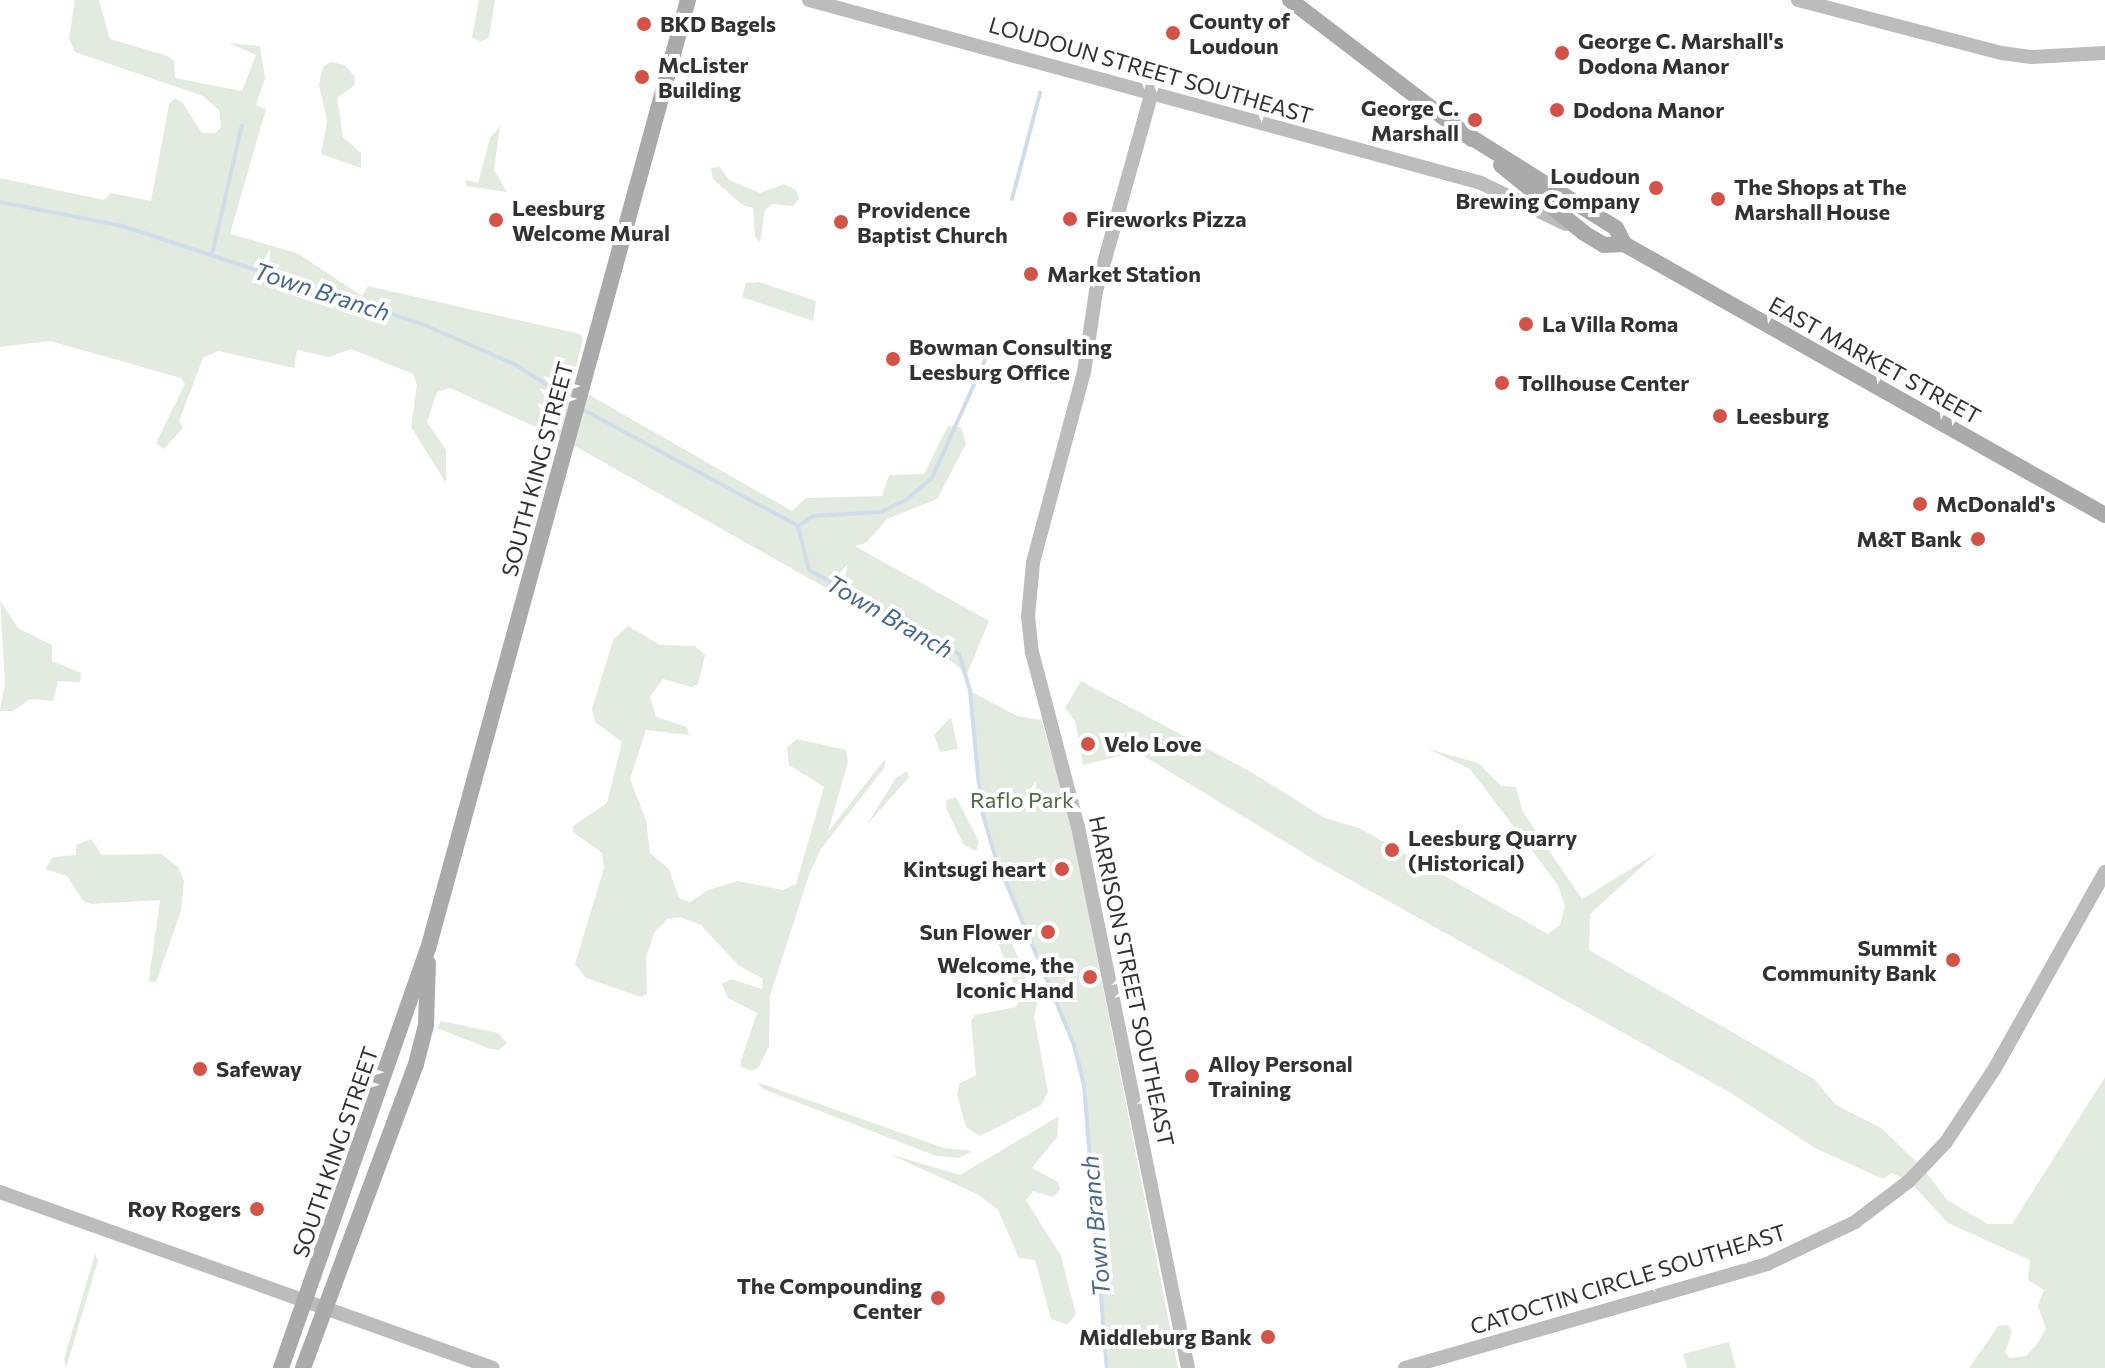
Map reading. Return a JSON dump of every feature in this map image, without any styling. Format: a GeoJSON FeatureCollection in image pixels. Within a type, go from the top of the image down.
{"type":"FeatureCollection","features":[{"type":"Feature","properties":{"kind":"main road","name":"SOUTH KING STREET"},"geometry":{"type":"LineString","coordinates":[[281,1368],[428,949],[688,0]]}},
{"type":"Feature","properties":{"kind":"main road","name":"LOUDOUN STREET SOUTHEAST"},"geometry":{"type":"LineString","coordinates":[[809,0],[1534,195],[1596,217]]}},
{"type":"Feature","properties":{"kind":"main road","name":"EAST MARKET STREET"},"geometry":{"type":"LineString","coordinates":[[1290,0],[1466,134],[1534,195],[1584,233],[1604,245],[1624,244],[2105,515]]}},
{"type":"Feature","properties":{"kind":"main road"},"geometry":{"type":"LineString","coordinates":[[1798,0],[2002,53],[2032,57],[2105,53]]}},
{"type":"Feature","properties":{"kind":"main road","name":"HARRISON STREET SOUTHEAST"},"geometry":{"type":"LineString","coordinates":[[1152,92],[1096,291],[1084,372],[1033,563],[1028,616],[1032,652],[1078,827],[1188,1368]]}},
{"type":"Feature","properties":{"kind":"main road","name":"EAST MARKET STREET"},"geometry":{"type":"LineString","coordinates":[[1466,134],[1616,228],[1624,244]]}},
{"type":"Feature","properties":{"kind":"main road","name":"LOUDOUN STREET SOUTHEAST"},"geometry":{"type":"LineString","coordinates":[[1481,183],[1584,233]]}},
{"type":"Feature","properties":{"kind":"main road","name":"CATOCTIN CIRCLE SOUTHEAST"},"geometry":{"type":"LineString","coordinates":[[1405,1368],[1767,1264],[1855,1222],[1909,1181],[1946,1142],[1995,1068],[2105,872]]}},
{"type":"Feature","properties":{"kind":"main road","name":"SOUTH KING STREET"},"geometry":{"type":"LineString","coordinates":[[303,1368],[421,1047],[428,1002],[428,949]]}},
{"type":"Feature","properties":{"kind":"main road"},"geometry":{"type":"LineString","coordinates":[[0,1192],[493,1368]]}},
{"type":"Feature","properties":{"kind":"green space"},"geometry":{"type":"Polygon","coordinates":[[[75,0],[99,0],[110,39],[168,56],[174,61],[175,78],[242,91],[256,55],[229,43],[260,46],[265,78],[256,105],[266,109],[230,234],[297,253],[362,296],[368,286],[580,334],[583,339],[572,385],[792,511],[806,498],[882,496],[889,475],[924,474],[948,426],[961,427],[966,444],[937,499],[887,519],[866,543],[855,546],[989,621],[967,674],[941,653],[566,441],[450,388],[437,392],[427,422],[446,450],[446,483],[411,427],[417,385],[413,374],[351,349],[329,357],[297,350],[294,368],[218,351],[203,358],[179,421],[183,428],[164,449],[156,443],[185,384],[181,378],[50,341],[0,347],[0,178],[104,200],[111,193],[151,201],[169,104],[175,98],[182,102],[202,133],[216,133],[221,127],[219,110],[203,96],[75,52],[69,38],[75,0]]]}},
{"type":"Feature","properties":{"kind":"green space"},"geometry":{"type":"Polygon","coordinates":[[[479,0],[495,0],[489,37],[480,42],[472,37],[479,0]]]}},
{"type":"Feature","properties":{"kind":"green space"},"geometry":{"type":"Polygon","coordinates":[[[330,62],[345,65],[355,77],[355,85],[337,98],[343,137],[361,153],[361,168],[321,154],[327,121],[319,85],[323,67],[330,62]]]}},
{"type":"Feature","properties":{"kind":"green space"},"geometry":{"type":"Polygon","coordinates":[[[500,126],[494,170],[507,192],[466,186],[466,180],[478,183],[490,138],[500,126]]]}},
{"type":"Feature","properties":{"kind":"green space"},"geometry":{"type":"Polygon","coordinates":[[[720,167],[729,180],[760,193],[784,184],[796,190],[799,199],[793,206],[773,204],[765,210],[760,243],[755,236],[753,208],[742,205],[713,179],[711,168],[720,167]]]}},
{"type":"Feature","properties":{"kind":"green space"},"geometry":{"type":"Polygon","coordinates":[[[759,282],[816,301],[813,321],[742,297],[746,283],[759,282]]]}},
{"type":"Feature","properties":{"kind":"green space"},"geometry":{"type":"Polygon","coordinates":[[[0,600],[18,628],[52,645],[52,661],[81,673],[80,682],[58,681],[53,701],[30,699],[13,711],[0,711],[5,683],[0,600]]]}},
{"type":"Feature","properties":{"kind":"green space"},"geometry":{"type":"Polygon","coordinates":[[[628,626],[660,645],[695,646],[705,655],[698,684],[692,687],[663,679],[650,697],[656,717],[687,727],[689,735],[646,730],[630,779],[646,820],[650,853],[669,869],[679,898],[690,902],[708,890],[738,881],[783,890],[796,884],[824,787],[789,765],[787,747],[797,739],[846,750],[848,762],[828,832],[885,759],[885,767],[821,849],[809,875],[770,996],[769,1046],[759,1067],[752,1071],[741,1067],[741,1060],[757,1013],[728,998],[722,984],[731,979],[762,989],[763,979],[738,965],[701,925],[680,917],[667,919],[654,933],[646,958],[647,994],[641,997],[586,978],[575,964],[604,868],[602,853],[573,832],[573,826],[607,803],[622,742],[595,722],[592,709],[613,640],[628,626]]]}},
{"type":"Feature","properties":{"kind":"green space"},"geometry":{"type":"Polygon","coordinates":[[[1081,681],[1251,772],[1325,818],[1359,828],[1548,934],[1560,925],[1565,906],[1558,885],[1470,769],[1428,749],[1478,763],[1501,786],[1516,787],[1523,812],[1582,899],[1658,852],[1590,914],[1589,950],[1814,1079],[1836,1105],[1881,1128],[1923,1168],[1947,1200],[1988,1224],[2012,1224],[2105,1077],[2105,1368],[1969,1368],[1998,1326],[2008,1325],[2012,1332],[2005,1353],[2010,1358],[2026,1356],[2046,1329],[2038,1306],[2044,1290],[2028,1280],[2030,1260],[1948,1223],[1909,1181],[1892,1173],[1883,1179],[1817,1149],[1729,1092],[1313,859],[1137,752],[1083,765],[1075,721],[1065,708],[1081,681]]]}},
{"type":"Feature","properties":{"kind":"green space","name":"Raflo Park"},"geometry":{"type":"Polygon","coordinates":[[[970,691],[1017,716],[1041,720],[1067,805],[1178,1368],[1109,1368],[1084,1085],[1074,1044],[995,856],[981,808],[970,691]]]}},
{"type":"Feature","properties":{"kind":"green space"},"geometry":{"type":"Polygon","coordinates":[[[951,717],[958,749],[940,752],[934,735],[951,717]]]}},
{"type":"Feature","properties":{"kind":"green space"},"geometry":{"type":"Polygon","coordinates":[[[907,771],[909,777],[866,826],[896,778],[907,771]]]}},
{"type":"Feature","properties":{"kind":"green space"},"geometry":{"type":"Polygon","coordinates":[[[956,797],[979,842],[976,851],[964,845],[946,808],[947,800],[956,797]]]}},
{"type":"Feature","properties":{"kind":"green space"},"geometry":{"type":"Polygon","coordinates":[[[91,839],[102,855],[161,854],[178,867],[184,881],[181,911],[156,982],[149,982],[160,900],[92,904],[83,901],[67,876],[45,869],[53,857],[76,855],[76,845],[91,839]]]}},
{"type":"Feature","properties":{"kind":"green space"},"geometry":{"type":"Polygon","coordinates":[[[1008,935],[1038,1001],[1034,1017],[1048,1092],[1041,1105],[980,1136],[966,1127],[957,1095],[959,1084],[976,1075],[971,1021],[975,1015],[1016,1007],[1020,1000],[999,945],[998,939],[1008,935]]]}},
{"type":"Feature","properties":{"kind":"green space"},"geometry":{"type":"Polygon","coordinates":[[[441,1021],[498,1033],[507,1043],[499,1050],[490,1049],[437,1028],[441,1021]]]}},
{"type":"Feature","properties":{"kind":"green space"},"geometry":{"type":"Polygon","coordinates":[[[757,1082],[944,1148],[972,1151],[960,1158],[936,1156],[763,1089],[757,1082]]]}},
{"type":"Feature","properties":{"kind":"green space"},"geometry":{"type":"Polygon","coordinates":[[[1059,1116],[1057,1137],[1032,1168],[1058,1182],[1060,1190],[1053,1197],[1033,1191],[1026,1200],[1061,1256],[1076,1314],[1067,1325],[1051,1319],[1035,1260],[1019,1258],[998,1210],[979,1195],[889,1154],[960,1175],[1059,1116]]]}},
{"type":"Feature","properties":{"kind":"green space"},"geometry":{"type":"Polygon","coordinates":[[[95,1254],[98,1261],[66,1368],[64,1359],[95,1254]]]}},
{"type":"Feature","properties":{"kind":"green space"},"geometry":{"type":"Polygon","coordinates":[[[1729,1342],[1736,1368],[1687,1368],[1683,1354],[1729,1342]]]}},
{"type":"Feature","properties":{"kind":"waterway"},"geometry":{"type":"LineString","coordinates":[[1012,199],[1040,93]]}},
{"type":"Feature","properties":{"kind":"waterway"},"geometry":{"type":"LineString","coordinates":[[212,255],[242,125]]}},
{"type":"Feature","properties":{"kind":"waterway","name":"Town Branch"},"geometry":{"type":"LineString","coordinates":[[0,202],[122,226],[425,325],[516,365],[572,401]]}},
{"type":"Feature","properties":{"kind":"waterway"},"geometry":{"type":"LineString","coordinates":[[798,526],[813,516],[881,512],[906,500],[932,478],[985,360]]}},
{"type":"Feature","properties":{"kind":"waterway","name":"Town Branch"},"geometry":{"type":"LineString","coordinates":[[582,409],[798,526],[809,570],[959,654],[970,691],[981,808],[995,856],[1074,1045],[1084,1085],[1107,1368]]}},
{"type":"Feature","properties":{"kind":"place","name":"BKD Bagels"},"geometry":{"type":"Point","coordinates":[644,24]}},
{"type":"Feature","properties":{"kind":"place","name":"County of Loudoun"},"geometry":{"type":"Point","coordinates":[1173,33]}},
{"type":"Feature","properties":{"kind":"place","name":"George C. Marshall's Dodona Manor"},"geometry":{"type":"Point","coordinates":[1562,53]}},
{"type":"Feature","properties":{"kind":"place","name":"McLister Building"},"geometry":{"type":"Point","coordinates":[642,77]}},
{"type":"Feature","properties":{"kind":"place","name":"Dodona Manor"},"geometry":{"type":"Point","coordinates":[1557,110]}},
{"type":"Feature","properties":{"kind":"place","name":"George C. Marshall"},"geometry":{"type":"Point","coordinates":[1475,120]}},
{"type":"Feature","properties":{"kind":"place","name":"Loudoun Brewing Company"},"geometry":{"type":"Point","coordinates":[1656,188]}},
{"type":"Feature","properties":{"kind":"place","name":"The Shops at The Marshall House"},"geometry":{"type":"Point","coordinates":[1718,199]}},
{"type":"Feature","properties":{"kind":"place","name":"Fireworks Pizza"},"geometry":{"type":"Point","coordinates":[1070,219]}},
{"type":"Feature","properties":{"kind":"place","name":"Leesburg Welcome Mural"},"geometry":{"type":"Point","coordinates":[496,220]}},
{"type":"Feature","properties":{"kind":"place","name":"Providence Baptist Church"},"geometry":{"type":"Point","coordinates":[841,222]}},
{"type":"Feature","properties":{"kind":"place","name":"Market Station"},"geometry":{"type":"Point","coordinates":[1031,274]}},
{"type":"Feature","properties":{"kind":"place","name":"La Villa Roma"},"geometry":{"type":"Point","coordinates":[1526,324]}},
{"type":"Feature","properties":{"kind":"place","name":"Bowman Consulting Leesburg Office"},"geometry":{"type":"Point","coordinates":[893,359]}},
{"type":"Feature","properties":{"kind":"place","name":"Tollhouse Center"},"geometry":{"type":"Point","coordinates":[1502,383]}},
{"type":"Feature","properties":{"kind":"place","name":"Leesburg"},"geometry":{"type":"Point","coordinates":[1720,416]}},
{"type":"Feature","properties":{"kind":"place","name":"McDonald's"},"geometry":{"type":"Point","coordinates":[1920,504]}},
{"type":"Feature","properties":{"kind":"place","name":"M&T Bank"},"geometry":{"type":"Point","coordinates":[1978,539]}},
{"type":"Feature","properties":{"kind":"place","name":"Velo Love"},"geometry":{"type":"Point","coordinates":[1088,744]}},
{"type":"Feature","properties":{"kind":"place","name":"Leesburg Quarry (Historical)"},"geometry":{"type":"Point","coordinates":[1392,850]}},
{"type":"Feature","properties":{"kind":"place","name":"Kintsugi heart"},"geometry":{"type":"Point","coordinates":[1062,869]}},
{"type":"Feature","properties":{"kind":"place","name":"Sun Flower"},"geometry":{"type":"Point","coordinates":[1048,932]}},
{"type":"Feature","properties":{"kind":"place","name":"Summit Community Bank"},"geometry":{"type":"Point","coordinates":[1953,960]}},
{"type":"Feature","properties":{"kind":"place","name":"Welcome, the Iconic Hand"},"geometry":{"type":"Point","coordinates":[1090,977]}},
{"type":"Feature","properties":{"kind":"place","name":"Safeway"},"geometry":{"type":"Point","coordinates":[200,1069]}},
{"type":"Feature","properties":{"kind":"place","name":"Alloy Personal Training"},"geometry":{"type":"Point","coordinates":[1192,1076]}},
{"type":"Feature","properties":{"kind":"place","name":"Roy Rogers"},"geometry":{"type":"Point","coordinates":[257,1209]}},
{"type":"Feature","properties":{"kind":"place","name":"The Compounding Center"},"geometry":{"type":"Point","coordinates":[938,1298]}},
{"type":"Feature","properties":{"kind":"place","name":"Middleburg Bank"},"geometry":{"type":"Point","coordinates":[1268,1337]}}]}
